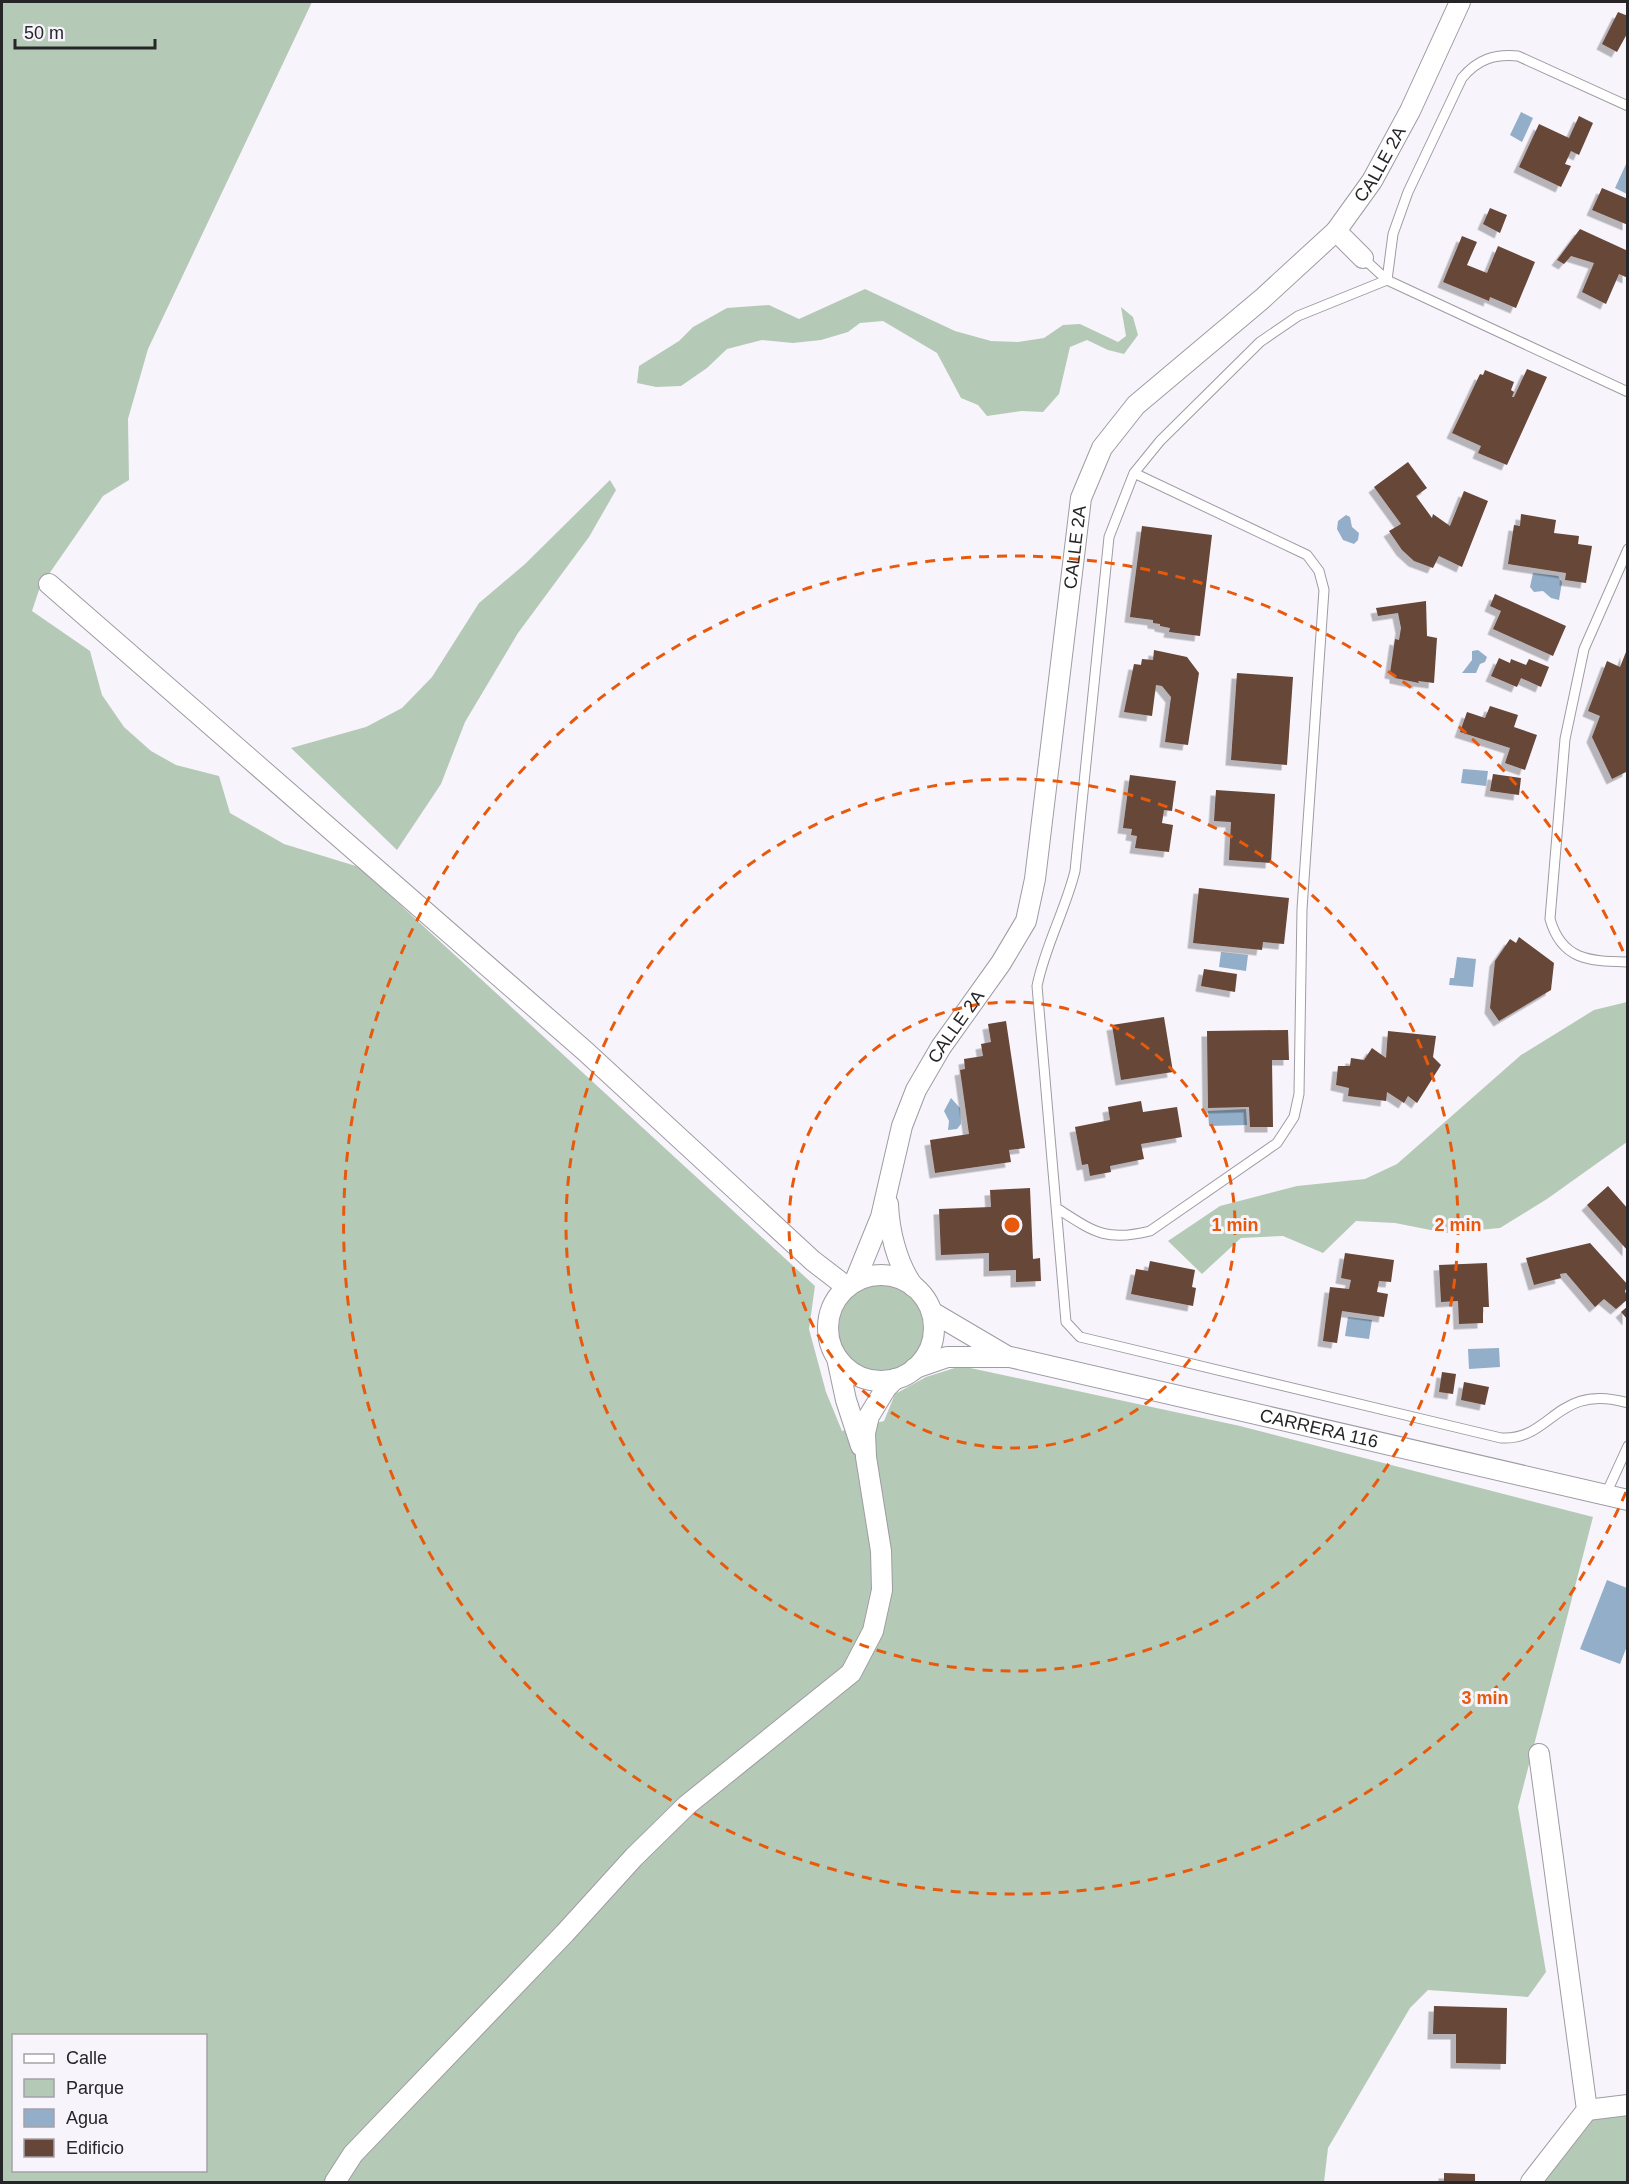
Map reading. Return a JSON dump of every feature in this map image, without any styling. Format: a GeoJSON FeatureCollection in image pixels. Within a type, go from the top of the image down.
{"type":"FeatureCollection","features":[{"type":"Feature","properties":{"kind":"street","name":"CALLE 2A"},"geometry":{"type":"LineString","coordinates":[[851,1284],[875,1235],[888,1194],[902,1126],[916,1090],[941,1047],[1001,963],[1026,921],[1035,879],[1082,498],[1090,473],[1117,426],[1136,405],[1262,299],[1336,231],[1372,181],[1404,122],[1460,2]]}},
{"type":"Feature","properties":{"kind":"street"},"geometry":{"type":"LineString","coordinates":[[1336,231],[1363,258]]}},
{"type":"Feature","properties":{"kind":"street"},"geometry":{"type":"LineString","coordinates":[[49,584],[585,1051],[813,1261],[851,1284]]}},
{"type":"Feature","properties":{"kind":"street","name":"CALLE 2A"},"geometry":{"type":"LineString","coordinates":[[888,1194],[889,1222],[900,1260],[913,1286]]}},
{"type":"Feature","properties":{"kind":"street"},"geometry":{"type":"LineString","coordinates":[[813,1261],[834,1302]]}},
{"type":"Feature","properties":{"kind":"street"},"geometry":{"type":"LineString","coordinates":[[335,2182],[354,2154],[529,1968],[565,1933],[634,1857],[687,1804],[851,1673],[873,1631],[882,1590],[881,1551],[866,1457],[865,1433],[869,1416],[895,1379],[915,1368],[932,1342],[932,1312],[925,1298],[913,1286],[885,1275],[851,1284],[834,1302],[827,1330],[837,1358],[846,1400],[866,1457]]}},
{"type":"Feature","properties":{"kind":"street","name":"CARRERA 116"},"geometry":{"type":"LineString","coordinates":[[932,1312],[1010,1357]]}},
{"type":"Feature","properties":{"kind":"street","name":"CARRERA 116"},"geometry":{"type":"LineString","coordinates":[[915,1368],[947,1357],[1010,1357],[1604,1497],[1628,1500]]}},
{"type":"Feature","properties":{"kind":"street"},"geometry":{"type":"LineString","coordinates":[[837,1358],[851,1372],[869,1380],[895,1379]]}},
{"type":"Feature","properties":{"kind":"street"},"geometry":{"type":"LineString","coordinates":[[1539,1754],[1587,2110]]}},
{"type":"Feature","properties":{"kind":"street"},"geometry":{"type":"LineString","coordinates":[[1531,2182],[1587,2110],[1628,2105]]}},
{"type":"Feature","properties":{"kind":"lane"},"geometry":{"type":"LineString","coordinates":[[1387,280],[1394,234],[1408,192],[1462,78],[1472,67],[1486,58],[1500,55],[1518,56],[1628,106]]}},
{"type":"Feature","properties":{"kind":"lane"},"geometry":{"type":"LineString","coordinates":[[1363,258],[1387,280],[1628,392]]}},
{"type":"Feature","properties":{"kind":"lane"},"geometry":{"type":"LineString","coordinates":[[1387,280],[1298,316],[1260,342],[1160,441],[1134,473],[1109,537],[1075,871],[1068,902],[1042,963],[1037,986],[1066,1322],[1080,1337],[1501,1438],[1523,1436],[1571,1403],[1589,1398],[1610,1398],[1628,1403]]}},
{"type":"Feature","properties":{"kind":"lane"},"geometry":{"type":"LineString","coordinates":[[1058,1209],[1107,1236],[1128,1236],[1150,1232],[1277,1143],[1294,1117],[1299,1094],[1302,909],[1324,590],[1318,571],[1306,555],[1134,473]]}},
{"type":"Feature","properties":{"kind":"lane"},"geometry":{"type":"LineString","coordinates":[[1628,549],[1584,649],[1565,739],[1550,919],[1553,932],[1562,945],[1575,956],[1595,961],[1628,962]]}},
{"type":"Feature","properties":{"kind":"lane"},"geometry":{"type":"LineString","coordinates":[[1604,1497],[1628,1446]]}},
{"type":"Feature","properties":{"kind":"green space"},"geometry":{"type":"Polygon","coordinates":[[[2,2],[312,2],[148,349],[128,419],[129,480],[103,496],[40,587],[32,611],[90,651],[102,695],[124,727],[151,751],[176,765],[219,776],[230,813],[284,844],[359,867],[815,1286],[809,1329],[826,1392],[842,1431],[884,1421],[895,1394],[926,1377],[961,1366],[1240,1426],[1593,1517],[1518,1807],[1546,1972],[1528,1997],[1428,1990],[1410,2008],[1328,2148],[1324,2182],[2,2182],[2,2]]]}},
{"type":"Feature","properties":{"kind":"green space"},"geometry":{"type":"Polygon","coordinates":[[[865,289],[955,331],[991,341],[1018,342],[1044,338],[1063,325],[1080,324],[1118,342],[1126,336],[1121,307],[1133,317],[1138,335],[1124,354],[1108,350],[1087,340],[1070,347],[1059,394],[1043,412],[1022,411],[987,416],[978,405],[961,398],[937,353],[883,321],[860,323],[848,332],[821,340],[793,343],[762,340],[727,349],[707,368],[681,386],[656,387],[637,383],[639,366],[679,341],[693,327],[727,308],[769,305],[799,319],[865,289]]]}},
{"type":"Feature","properties":{"kind":"green space"},"geometry":{"type":"Polygon","coordinates":[[[610,480],[616,490],[589,537],[518,633],[465,722],[441,784],[397,850],[291,748],[366,727],[402,708],[432,677],[479,603],[525,564],[610,480]]]}},
{"type":"Feature","properties":{"kind":"green space"},"geometry":{"type":"Polygon","coordinates":[[[1627,1002],[1627,1142],[1547,1199],[1500,1228],[1446,1233],[1395,1223],[1356,1221],[1323,1253],[1283,1236],[1241,1238],[1202,1274],[1168,1241],[1220,1206],[1297,1186],[1365,1179],[1397,1164],[1521,1055],[1594,1010],[1627,1002]]]}},
{"type":"Feature","properties":{"kind":"green space"},"geometry":{"type":"Polygon","coordinates":[[[881,1275],[901,1279],[918,1291],[930,1308],[934,1328],[930,1348],[918,1365],[901,1377],[881,1381],[861,1377],[844,1365],[832,1348],[828,1328],[832,1308],[844,1291],[861,1279],[881,1275]]]}},
{"type":"Feature","properties":{"kind":"green space"},"geometry":{"type":"Polygon","coordinates":[[[1627,2105],[1627,2182],[1531,2182],[1587,2110],[1627,2105]]]}},
{"type":"Feature","properties":{"kind":"water"},"geometry":{"type":"Polygon","coordinates":[[[1521,112],[1533,118],[1522,142],[1510,135],[1521,112]]]}},
{"type":"Feature","properties":{"kind":"water"},"geometry":{"type":"Polygon","coordinates":[[[1627,162],[1627,194],[1615,188],[1627,162]]]}},
{"type":"Feature","properties":{"kind":"water"},"geometry":{"type":"Polygon","coordinates":[[[1346,515],[1350,517],[1352,527],[1359,533],[1358,540],[1354,544],[1343,540],[1337,529],[1338,521],[1346,515]]]}},
{"type":"Feature","properties":{"kind":"water"},"geometry":{"type":"Polygon","coordinates":[[[1533,573],[1558,576],[1562,582],[1559,600],[1551,598],[1543,591],[1534,592],[1530,587],[1533,573]]]}},
{"type":"Feature","properties":{"kind":"water"},"geometry":{"type":"Polygon","coordinates":[[[1478,650],[1487,657],[1485,662],[1480,664],[1476,673],[1462,673],[1472,660],[1472,651],[1478,650]]]}},
{"type":"Feature","properties":{"kind":"water"},"geometry":{"type":"Polygon","coordinates":[[[1463,769],[1488,771],[1486,786],[1461,783],[1463,769]]]}},
{"type":"Feature","properties":{"kind":"water"},"geometry":{"type":"Polygon","coordinates":[[[1221,952],[1248,955],[1246,971],[1219,967],[1221,952]]]}},
{"type":"Feature","properties":{"kind":"water"},"geometry":{"type":"Polygon","coordinates":[[[1457,957],[1476,959],[1473,987],[1449,985],[1450,978],[1454,978],[1457,957]]]}},
{"type":"Feature","properties":{"kind":"water"},"geometry":{"type":"Polygon","coordinates":[[[951,1098],[960,1108],[961,1124],[957,1129],[948,1130],[949,1121],[944,1111],[951,1098]]]}},
{"type":"Feature","properties":{"kind":"water"},"geometry":{"type":"Polygon","coordinates":[[[1246,1109],[1247,1125],[1209,1126],[1208,1111],[1246,1109]]]}},
{"type":"Feature","properties":{"kind":"water"},"geometry":{"type":"Polygon","coordinates":[[[1348,1317],[1372,1320],[1369,1339],[1345,1336],[1348,1317]]]}},
{"type":"Feature","properties":{"kind":"water"},"geometry":{"type":"Polygon","coordinates":[[[1499,1348],[1500,1367],[1469,1369],[1468,1349],[1499,1348]]]}},
{"type":"Feature","properties":{"kind":"water"},"geometry":{"type":"Polygon","coordinates":[[[1607,1580],[1627,1588],[1627,1646],[1620,1664],[1580,1649],[1607,1580]]]}},
{"type":"Feature","properties":{"kind":"building"},"geometry":{"type":"Polygon","coordinates":[[[1618,12],[1628,16],[1628,32],[1617,52],[1602,44],[1618,12]]]}},
{"type":"Feature","properties":{"kind":"building"},"geometry":{"type":"Polygon","coordinates":[[[1579,116],[1593,123],[1579,155],[1571,151],[1565,164],[1571,166],[1561,187],[1519,167],[1539,124],[1569,138],[1579,116]]]}},
{"type":"Feature","properties":{"kind":"building"},"geometry":{"type":"Polygon","coordinates":[[[1602,188],[1628,199],[1628,225],[1592,210],[1602,188]]]}},
{"type":"Feature","properties":{"kind":"building"},"geometry":{"type":"Polygon","coordinates":[[[1490,208],[1507,215],[1500,233],[1483,224],[1490,208]]]}},
{"type":"Feature","properties":{"kind":"building"},"geometry":{"type":"Polygon","coordinates":[[[1580,229],[1628,251],[1628,278],[1619,274],[1606,304],[1582,292],[1594,263],[1571,256],[1564,264],[1557,260],[1580,229]]]}},
{"type":"Feature","properties":{"kind":"building"},"geometry":{"type":"Polygon","coordinates":[[[1462,236],[1477,242],[1467,265],[1487,273],[1498,246],[1535,262],[1516,308],[1490,297],[1489,301],[1443,282],[1462,236]]]}},
{"type":"Feature","properties":{"kind":"building"},"geometry":{"type":"Polygon","coordinates":[[[1527,369],[1547,377],[1507,465],[1478,453],[1481,446],[1452,433],[1480,374],[1483,375],[1485,370],[1514,382],[1511,390],[1514,392],[1512,397],[1514,397],[1527,369]]]}},
{"type":"Feature","properties":{"kind":"building"},"geometry":{"type":"Polygon","coordinates":[[[1408,462],[1427,488],[1416,496],[1432,518],[1433,514],[1450,526],[1464,491],[1488,501],[1462,567],[1439,556],[1433,568],[1414,561],[1402,550],[1389,531],[1401,524],[1374,487],[1408,462]]]}},
{"type":"Feature","properties":{"kind":"building"},"geometry":{"type":"Polygon","coordinates":[[[1521,514],[1556,520],[1554,533],[1579,536],[1578,544],[1592,546],[1586,583],[1565,580],[1566,573],[1508,564],[1514,525],[1520,526],[1521,514]]]}},
{"type":"Feature","properties":{"kind":"building"},"geometry":{"type":"Polygon","coordinates":[[[1142,526],[1212,535],[1200,636],[1169,632],[1170,628],[1153,623],[1153,620],[1130,617],[1142,526]]]}},
{"type":"Feature","properties":{"kind":"building"},"geometry":{"type":"Polygon","coordinates":[[[1495,594],[1566,626],[1553,656],[1493,629],[1501,611],[1490,606],[1495,594]]]}},
{"type":"Feature","properties":{"kind":"building"},"geometry":{"type":"Polygon","coordinates":[[[1426,601],[1427,636],[1437,638],[1434,683],[1418,681],[1419,683],[1395,678],[1395,674],[1390,673],[1395,639],[1399,640],[1401,628],[1398,613],[1378,616],[1376,608],[1426,601]]]}},
{"type":"Feature","properties":{"kind":"building"},"geometry":{"type":"Polygon","coordinates":[[[1154,650],[1187,657],[1199,673],[1188,745],[1165,742],[1171,697],[1162,686],[1156,685],[1152,716],[1124,712],[1134,664],[1141,665],[1142,659],[1153,660],[1154,650]]]}},
{"type":"Feature","properties":{"kind":"building"},"geometry":{"type":"Polygon","coordinates":[[[1626,652],[1628,771],[1612,779],[1592,737],[1600,716],[1588,711],[1607,661],[1620,667],[1626,652]]]}},
{"type":"Feature","properties":{"kind":"building"},"geometry":{"type":"Polygon","coordinates":[[[1499,658],[1510,663],[1511,659],[1526,665],[1529,659],[1549,667],[1541,687],[1521,678],[1517,687],[1491,676],[1499,658]]]}},
{"type":"Feature","properties":{"kind":"building"},"geometry":{"type":"Polygon","coordinates":[[[1237,673],[1293,677],[1287,765],[1231,760],[1237,673]]]}},
{"type":"Feature","properties":{"kind":"building"},"geometry":{"type":"Polygon","coordinates":[[[1490,706],[1518,715],[1514,727],[1537,735],[1525,770],[1505,763],[1510,748],[1460,732],[1467,712],[1485,718],[1490,706]]]}},
{"type":"Feature","properties":{"kind":"building"},"geometry":{"type":"Polygon","coordinates":[[[1493,774],[1521,778],[1519,795],[1490,791],[1493,774]]]}},
{"type":"Feature","properties":{"kind":"building"},"geometry":{"type":"Polygon","coordinates":[[[1130,775],[1176,781],[1172,811],[1164,810],[1162,823],[1173,825],[1169,852],[1135,848],[1137,836],[1131,835],[1132,829],[1123,828],[1130,775]]]}},
{"type":"Feature","properties":{"kind":"building"},"geometry":{"type":"Polygon","coordinates":[[[1216,790],[1275,794],[1271,863],[1229,860],[1231,822],[1214,821],[1216,790]]]}},
{"type":"Feature","properties":{"kind":"building"},"geometry":{"type":"Polygon","coordinates":[[[1199,888],[1289,898],[1284,944],[1263,942],[1262,950],[1193,943],[1199,888]]]}},
{"type":"Feature","properties":{"kind":"building"},"geometry":{"type":"Polygon","coordinates":[[[1519,937],[1554,963],[1551,990],[1499,1021],[1490,1008],[1495,961],[1510,939],[1516,943],[1519,937]]]}},
{"type":"Feature","properties":{"kind":"building"},"geometry":{"type":"Polygon","coordinates":[[[1204,969],[1237,974],[1235,992],[1201,986],[1204,969]]]}},
{"type":"Feature","properties":{"kind":"building"},"geometry":{"type":"Polygon","coordinates":[[[1164,1017],[1173,1072],[1121,1080],[1112,1025],[1164,1017]]]}},
{"type":"Feature","properties":{"kind":"building"},"geometry":{"type":"Polygon","coordinates":[[[1006,1021],[1025,1148],[1009,1150],[1011,1162],[935,1173],[930,1140],[969,1134],[960,1070],[965,1069],[964,1059],[983,1056],[981,1044],[991,1042],[988,1024],[1006,1021]]]}},
{"type":"Feature","properties":{"kind":"building"},"geometry":{"type":"Polygon","coordinates":[[[1288,1030],[1289,1060],[1272,1060],[1273,1127],[1250,1127],[1249,1107],[1208,1108],[1207,1031],[1288,1030]]]}},
{"type":"Feature","properties":{"kind":"building"},"geometry":{"type":"Polygon","coordinates":[[[1388,1031],[1436,1036],[1433,1057],[1441,1065],[1417,1103],[1408,1096],[1404,1103],[1387,1092],[1386,1101],[1348,1096],[1349,1088],[1336,1085],[1338,1066],[1350,1066],[1351,1058],[1364,1060],[1372,1048],[1386,1058],[1388,1031]]]}},
{"type":"Feature","properties":{"kind":"building"},"geometry":{"type":"Polygon","coordinates":[[[1141,1101],[1143,1112],[1177,1107],[1182,1137],[1141,1144],[1144,1159],[1110,1166],[1111,1172],[1090,1176],[1088,1164],[1082,1165],[1075,1127],[1110,1120],[1108,1107],[1141,1101]]]}},
{"type":"Feature","properties":{"kind":"building"},"geometry":{"type":"Polygon","coordinates":[[[1608,1186],[1628,1209],[1628,1251],[1587,1205],[1608,1186]]]}},
{"type":"Feature","properties":{"kind":"building"},"geometry":{"type":"Polygon","coordinates":[[[1030,1188],[1033,1259],[1040,1258],[1041,1281],[1016,1282],[1016,1270],[989,1271],[989,1253],[941,1255],[939,1209],[991,1207],[990,1190],[1030,1188]]]}},
{"type":"Feature","properties":{"kind":"building"},"geometry":{"type":"Polygon","coordinates":[[[1590,1243],[1628,1285],[1625,1291],[1628,1299],[1616,1309],[1604,1299],[1595,1307],[1566,1273],[1560,1274],[1561,1278],[1534,1285],[1526,1258],[1590,1243]]]}},
{"type":"Feature","properties":{"kind":"building"},"geometry":{"type":"Polygon","coordinates":[[[1345,1253],[1394,1260],[1391,1282],[1379,1281],[1377,1292],[1388,1294],[1384,1317],[1342,1311],[1337,1343],[1323,1341],[1330,1287],[1349,1289],[1351,1280],[1341,1278],[1345,1253]]]}},
{"type":"Feature","properties":{"kind":"building"},"geometry":{"type":"Polygon","coordinates":[[[1150,1261],[1195,1270],[1192,1287],[1196,1288],[1193,1306],[1131,1294],[1136,1269],[1148,1271],[1150,1261]]]}},
{"type":"Feature","properties":{"kind":"building"},"geometry":{"type":"Polygon","coordinates":[[[1487,1263],[1489,1307],[1483,1307],[1483,1323],[1459,1324],[1458,1301],[1441,1302],[1439,1265],[1487,1263]]]}},
{"type":"Feature","properties":{"kind":"building"},"geometry":{"type":"Polygon","coordinates":[[[1628,1306],[1628,1320],[1621,1312],[1628,1306]]]}},
{"type":"Feature","properties":{"kind":"building"},"geometry":{"type":"Polygon","coordinates":[[[1442,1372],[1456,1374],[1453,1394],[1439,1392],[1442,1372]]]}},
{"type":"Feature","properties":{"kind":"building"},"geometry":{"type":"Polygon","coordinates":[[[1464,1382],[1489,1387],[1485,1405],[1461,1400],[1464,1382]]]}},
{"type":"Feature","properties":{"kind":"building"},"geometry":{"type":"Polygon","coordinates":[[[1434,2006],[1507,2008],[1506,2064],[1456,2063],[1456,2034],[1433,2034],[1434,2006]]]}},
{"type":"Feature","properties":{"kind":"building"},"geometry":{"type":"Polygon","coordinates":[[[1444,2173],[1475,2174],[1475,2182],[1444,2182],[1444,2173]]]}}]}
